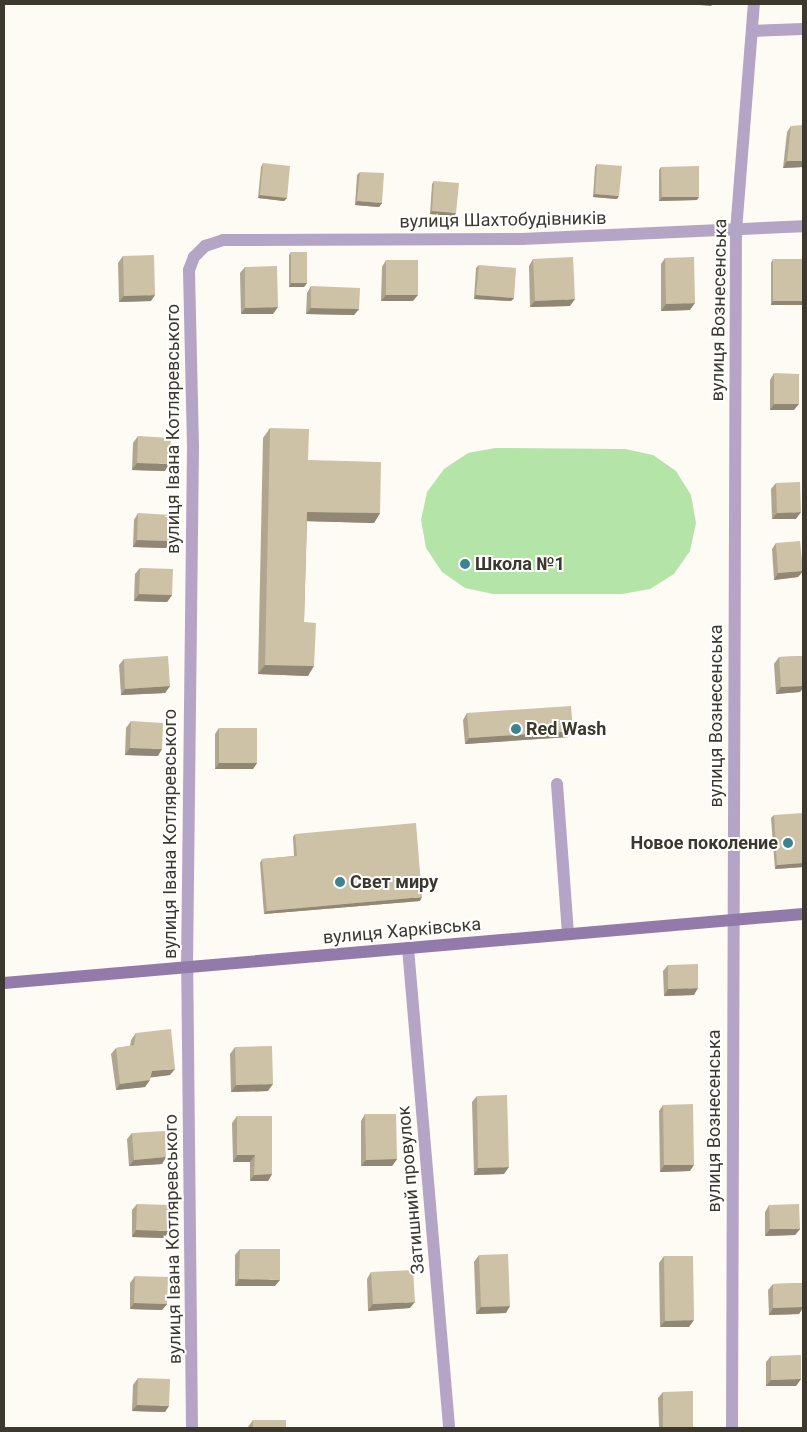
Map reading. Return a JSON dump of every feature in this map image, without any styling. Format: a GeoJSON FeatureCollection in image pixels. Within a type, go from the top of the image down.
{"type":"FeatureCollection","features":[{"type":"Feature","properties":{"kind":"street","name":"вулиця Вознесенська"},"geometry":{"type":"LineString","coordinates":[[732,1428],[732,920],[736,231],[754,4]]}},
{"type":"Feature","properties":{"kind":"street"},"geometry":{"type":"LineString","coordinates":[[752,31],[803,29]]}},
{"type":"Feature","properties":{"kind":"street","name":"вулиця Шахтобудівників"},"geometry":{"type":"LineString","coordinates":[[205,246],[223,240],[522,239],[736,231],[803,226]]}},
{"type":"Feature","properties":{"kind":"street","name":"вулиця Івана Котляревського"},"geometry":{"type":"LineString","coordinates":[[192,1428],[187,966],[192,447],[189,270],[205,246]]}},
{"type":"Feature","properties":{"kind":"street"},"geometry":{"type":"LineString","coordinates":[[557,784],[568,934]]}},
{"type":"Feature","properties":{"kind":"street","name":"вулиця Харківська"},"geometry":{"type":"LineString","coordinates":[[4,983],[803,914]]}},
{"type":"Feature","properties":{"kind":"street","name":"Затишний провулок"},"geometry":{"type":"LineString","coordinates":[[408,948],[449,1428]]}},
{"type":"Feature","properties":{"kind":"green space"},"geometry":{"type":"Polygon","coordinates":[[[495,448],[625,449],[653,455],[676,471],[691,495],[696,523],[690,551],[674,574],[650,589],[622,594],[493,594],[465,588],[442,572],[426,548],[421,520],[427,492],[444,469],[468,453],[495,448]]]}},
{"type":"Feature","properties":{"kind":"building"},"geometry":{"type":"Polygon","coordinates":[[[803,125],[803,161],[787,161],[791,126],[803,125]]]}},
{"type":"Feature","properties":{"kind":"building"},"geometry":{"type":"Polygon","coordinates":[[[263,163],[290,166],[287,198],[260,195],[263,163]]]}},
{"type":"Feature","properties":{"kind":"building"},"geometry":{"type":"Polygon","coordinates":[[[597,164],[622,166],[619,196],[595,194],[597,164]]]}},
{"type":"Feature","properties":{"kind":"building"},"geometry":{"type":"Polygon","coordinates":[[[699,166],[699,197],[662,197],[661,167],[699,166]]]}},
{"type":"Feature","properties":{"kind":"building"},"geometry":{"type":"Polygon","coordinates":[[[360,172],[384,173],[382,203],[357,201],[360,172]]]}},
{"type":"Feature","properties":{"kind":"building"},"geometry":{"type":"Polygon","coordinates":[[[434,181],[459,183],[456,213],[432,211],[434,181]]]}},
{"type":"Feature","properties":{"kind":"building"},"geometry":{"type":"Polygon","coordinates":[[[291,252],[307,252],[307,283],[291,283],[291,252]]]}},
{"type":"Feature","properties":{"kind":"building"},"geometry":{"type":"Polygon","coordinates":[[[154,255],[155,295],[124,296],[123,256],[154,255]]]}},
{"type":"Feature","properties":{"kind":"building"},"geometry":{"type":"Polygon","coordinates":[[[573,257],[575,299],[535,301],[533,259],[573,257]]]}},
{"type":"Feature","properties":{"kind":"building"},"geometry":{"type":"Polygon","coordinates":[[[694,257],[695,303],[666,304],[665,258],[694,257]]]}},
{"type":"Feature","properties":{"kind":"building"},"geometry":{"type":"Polygon","coordinates":[[[773,259],[803,259],[803,301],[773,301],[773,259]]]}},
{"type":"Feature","properties":{"kind":"building"},"geometry":{"type":"Polygon","coordinates":[[[386,260],[418,260],[418,295],[386,295],[386,260]]]}},
{"type":"Feature","properties":{"kind":"building"},"geometry":{"type":"Polygon","coordinates":[[[479,265],[516,268],[514,298],[476,295],[479,265]]]}},
{"type":"Feature","properties":{"kind":"building"},"geometry":{"type":"Polygon","coordinates":[[[277,266],[278,307],[245,308],[245,267],[277,266]]]}},
{"type":"Feature","properties":{"kind":"building"},"geometry":{"type":"Polygon","coordinates":[[[311,286],[360,288],[359,309],[311,308],[311,286]]]}},
{"type":"Feature","properties":{"kind":"building"},"geometry":{"type":"Polygon","coordinates":[[[774,373],[799,374],[799,404],[774,404],[774,373]]]}},
{"type":"Feature","properties":{"kind":"building"},"geometry":{"type":"Polygon","coordinates":[[[270,428],[309,429],[308,460],[381,462],[380,513],[307,512],[304,622],[316,623],[314,666],[265,665],[270,428]]]}},
{"type":"Feature","properties":{"kind":"building"},"geometry":{"type":"Polygon","coordinates":[[[138,436],[171,438],[169,464],[137,463],[138,436]]]}},
{"type":"Feature","properties":{"kind":"building"},"geometry":{"type":"Polygon","coordinates":[[[800,482],[801,512],[777,513],[776,483],[800,482]]]}},
{"type":"Feature","properties":{"kind":"building"},"geometry":{"type":"Polygon","coordinates":[[[138,513],[171,515],[170,541],[137,540],[138,513]]]}},
{"type":"Feature","properties":{"kind":"building"},"geometry":{"type":"Polygon","coordinates":[[[800,541],[803,571],[778,573],[776,543],[800,541]]]}},
{"type":"Feature","properties":{"kind":"building"},"geometry":{"type":"Polygon","coordinates":[[[140,568],[173,569],[172,595],[139,594],[140,568]]]}},
{"type":"Feature","properties":{"kind":"building"},"geometry":{"type":"Polygon","coordinates":[[[168,656],[170,686],[125,689],[124,659],[168,656]]]}},
{"type":"Feature","properties":{"kind":"building"},"geometry":{"type":"Polygon","coordinates":[[[803,656],[803,686],[781,687],[779,657],[803,656]]]}},
{"type":"Feature","properties":{"kind":"building","name":"Red Wash"},"geometry":{"type":"Polygon","coordinates":[[[571,706],[573,731],[469,738],[467,713],[571,706]]]}},
{"type":"Feature","properties":{"kind":"building"},"geometry":{"type":"Polygon","coordinates":[[[131,721],[163,723],[162,749],[130,748],[131,721]]]}},
{"type":"Feature","properties":{"kind":"building"},"geometry":{"type":"Polygon","coordinates":[[[219,728],[257,728],[257,763],[219,763],[219,728]]]}},
{"type":"Feature","properties":{"kind":"building","name":"Новое поколение"},"geometry":{"type":"Polygon","coordinates":[[[803,813],[803,863],[777,865],[774,815],[803,813]]]}},
{"type":"Feature","properties":{"kind":"building","name":"Свет миру"},"geometry":{"type":"Polygon","coordinates":[[[416,823],[422,897],[267,911],[262,859],[297,856],[295,834],[416,823]]]}},
{"type":"Feature","properties":{"kind":"building"},"geometry":{"type":"Polygon","coordinates":[[[698,964],[698,988],[668,989],[668,965],[698,964]]]}},
{"type":"Feature","properties":{"kind":"building"},"geometry":{"type":"Polygon","coordinates":[[[171,1029],[175,1069],[152,1071],[150,1080],[120,1084],[116,1048],[134,1045],[136,1033],[171,1029]]]}},
{"type":"Feature","properties":{"kind":"building"},"geometry":{"type":"Polygon","coordinates":[[[272,1046],[273,1084],[236,1085],[235,1047],[272,1046]]]}},
{"type":"Feature","properties":{"kind":"building"},"geometry":{"type":"Polygon","coordinates":[[[507,1095],[509,1167],[478,1168],[477,1096],[507,1095]]]}},
{"type":"Feature","properties":{"kind":"building"},"geometry":{"type":"Polygon","coordinates":[[[693,1104],[694,1165],[664,1165],[663,1105],[693,1104]]]}},
{"type":"Feature","properties":{"kind":"building"},"geometry":{"type":"Polygon","coordinates":[[[365,1114],[396,1114],[397,1159],[366,1160],[365,1114]]]}},
{"type":"Feature","properties":{"kind":"building"},"geometry":{"type":"Polygon","coordinates":[[[237,1116],[272,1116],[272,1174],[254,1175],[255,1155],[237,1155],[237,1116]]]}},
{"type":"Feature","properties":{"kind":"building"},"geometry":{"type":"Polygon","coordinates":[[[165,1131],[166,1157],[134,1160],[132,1133],[165,1131]]]}},
{"type":"Feature","properties":{"kind":"building"},"geometry":{"type":"Polygon","coordinates":[[[137,1204],[169,1205],[169,1231],[136,1230],[137,1204]]]}},
{"type":"Feature","properties":{"kind":"building"},"geometry":{"type":"Polygon","coordinates":[[[799,1204],[800,1229],[770,1229],[769,1205],[799,1204]]]}},
{"type":"Feature","properties":{"kind":"building"},"geometry":{"type":"Polygon","coordinates":[[[240,1249],[280,1249],[280,1280],[239,1279],[240,1249]]]}},
{"type":"Feature","properties":{"kind":"building"},"geometry":{"type":"Polygon","coordinates":[[[508,1254],[510,1306],[481,1307],[479,1255],[508,1254]]]}},
{"type":"Feature","properties":{"kind":"building"},"geometry":{"type":"Polygon","coordinates":[[[664,1256],[693,1256],[694,1320],[665,1321],[664,1256]]]}},
{"type":"Feature","properties":{"kind":"building"},"geometry":{"type":"Polygon","coordinates":[[[413,1270],[415,1302],[373,1304],[371,1272],[413,1270]]]}},
{"type":"Feature","properties":{"kind":"building"},"geometry":{"type":"Polygon","coordinates":[[[135,1276],[168,1277],[167,1304],[134,1303],[135,1276]]]}},
{"type":"Feature","properties":{"kind":"building"},"geometry":{"type":"Polygon","coordinates":[[[803,1283],[803,1307],[773,1308],[773,1284],[803,1283]]]}},
{"type":"Feature","properties":{"kind":"building"},"geometry":{"type":"Polygon","coordinates":[[[801,1355],[801,1379],[771,1380],[771,1356],[801,1355]]]}},
{"type":"Feature","properties":{"kind":"building"},"geometry":{"type":"Polygon","coordinates":[[[138,1378],[170,1379],[169,1406],[137,1405],[138,1378]]]}},
{"type":"Feature","properties":{"kind":"building"},"geometry":{"type":"Polygon","coordinates":[[[693,1391],[693,1428],[663,1428],[663,1392],[693,1391]]]}},
{"type":"Feature","properties":{"kind":"building"},"geometry":{"type":"Polygon","coordinates":[[[253,1420],[286,1420],[286,1428],[253,1428],[253,1420]]]}},
{"type":"Feature","properties":{"kind":"place","name":"Школа №1"},"geometry":{"type":"Point","coordinates":[465,564]}},
{"type":"Feature","properties":{"kind":"place","name":"Red Wash"},"geometry":{"type":"Point","coordinates":[516,729]}},
{"type":"Feature","properties":{"kind":"place","name":"Новое поколение"},"geometry":{"type":"Point","coordinates":[788,843]}},
{"type":"Feature","properties":{"kind":"place","name":"Свет миру"},"geometry":{"type":"Point","coordinates":[340,882]}}]}
